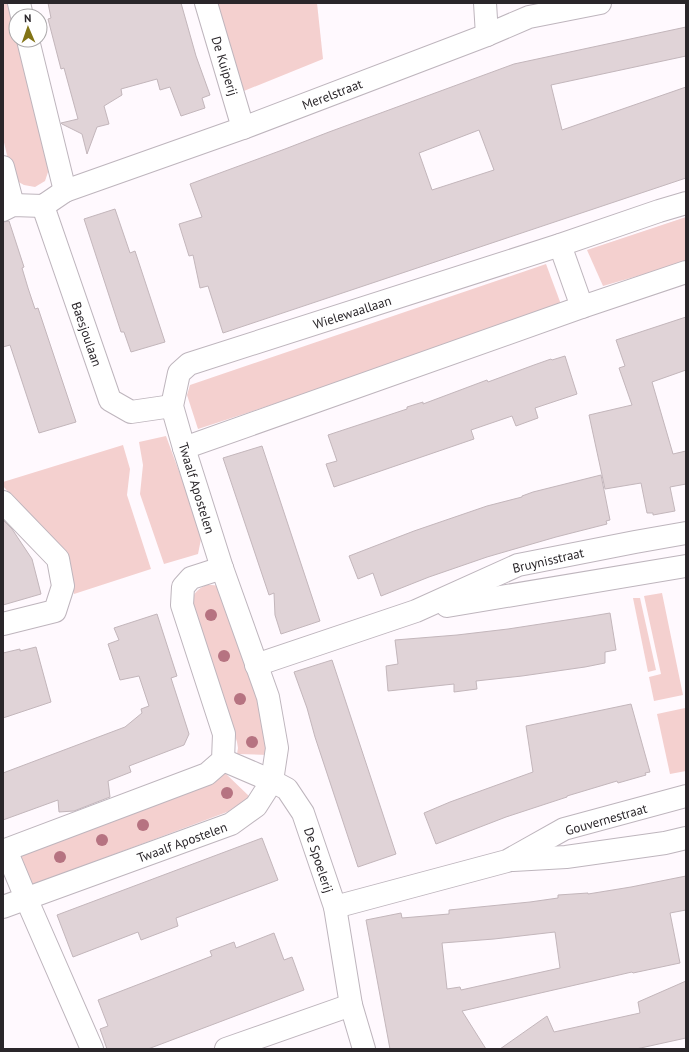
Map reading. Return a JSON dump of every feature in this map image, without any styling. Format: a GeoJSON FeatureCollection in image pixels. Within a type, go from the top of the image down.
{"type":"FeatureCollection","features":[{"type":"Feature","properties":{"kind":"street","name":"De Kuiperij"},"geometry":{"type":"LineString","coordinates":[[206,3],[244,128]]}},
{"type":"Feature","properties":{"kind":"street"},"geometry":{"type":"LineString","coordinates":[[485,3],[487,35]]}},
{"type":"Feature","properties":{"kind":"street","name":"Merelstraat"},"geometry":{"type":"LineString","coordinates":[[65,191],[244,128],[487,35],[529,17],[600,3]]}},
{"type":"Feature","properties":{"kind":"street"},"geometry":{"type":"LineString","coordinates":[[3,168],[8,207],[43,206],[65,191],[30,48]]}},
{"type":"Feature","properties":{"kind":"street","name":"Wielewaallaan"},"geometry":{"type":"LineString","coordinates":[[172,406],[179,373],[189,364],[686,203]]}},
{"type":"Feature","properties":{"kind":"street","name":"Baesjoulaan"},"geometry":{"type":"LineString","coordinates":[[43,206],[110,400],[131,412],[172,406]]}},
{"type":"Feature","properties":{"kind":"street"},"geometry":{"type":"LineString","coordinates":[[560,245],[582,307]]}},
{"type":"Feature","properties":{"kind":"street"},"geometry":{"type":"LineString","coordinates":[[184,448],[582,307],[686,272]]}},
{"type":"Feature","properties":{"kind":"street","name":"Twaalf Apostelen"},"geometry":{"type":"LineString","coordinates":[[3,907],[231,824],[256,806],[272,781],[277,748],[268,697],[222,568],[172,406]]}},
{"type":"Feature","properties":{"kind":"street"},"geometry":{"type":"LineString","coordinates":[[3,502],[58,559],[63,586],[55,611],[3,624]]}},
{"type":"Feature","properties":{"kind":"street","name":"Bruynisstraat"},"geometry":{"type":"LineString","coordinates":[[256,665],[416,611],[518,565],[686,533]]}},
{"type":"Feature","properties":{"kind":"street","name":"Bruynisstraat"},"geometry":{"type":"LineString","coordinates":[[416,611],[686,566]]}},
{"type":"Feature","properties":{"kind":"street"},"geometry":{"type":"LineString","coordinates":[[92,1049],[5,851],[207,774],[224,760],[224,734],[182,606],[183,587],[191,578],[222,568]]}},
{"type":"Feature","properties":{"kind":"street","name":"De Spoelerij"},"geometry":{"type":"LineString","coordinates":[[224,760],[287,789],[303,813],[335,907],[352,1005],[364,1049]]}},
{"type":"Feature","properties":{"kind":"street","name":"Gouvernestraat"},"geometry":{"type":"LineString","coordinates":[[508,861],[564,829],[686,796]]}},
{"type":"Feature","properties":{"kind":"street","name":"Gouvernestraat"},"geometry":{"type":"LineString","coordinates":[[335,907],[508,861],[566,857],[665,843],[686,838]]}},
{"type":"Feature","properties":{"kind":"street"},"geometry":{"type":"LineString","coordinates":[[226,1049],[352,1005]]}},
{"type":"Feature","properties":{"kind":"shaded area"},"geometry":{"type":"Polygon","coordinates":[[[3,3],[13,3],[14,8],[8,8],[8,48],[24,48],[50,166],[45,181],[35,187],[24,185],[15,180],[9,164],[3,138],[3,3]]]}},
{"type":"Feature","properties":{"kind":"shaded area"},"geometry":{"type":"Polygon","coordinates":[[[216,3],[317,3],[323,59],[239,93],[216,3]]]}},
{"type":"Feature","properties":{"kind":"shaded area"},"geometry":{"type":"Polygon","coordinates":[[[686,217],[686,262],[603,286],[587,250],[686,217]]]}},
{"type":"Feature","properties":{"kind":"shaded area"},"geometry":{"type":"Polygon","coordinates":[[[546,264],[562,307],[474,338],[198,429],[187,395],[190,385],[546,264]]]}},
{"type":"Feature","properties":{"kind":"shaded area"},"geometry":{"type":"Polygon","coordinates":[[[166,436],[202,534],[198,554],[164,564],[140,494],[143,465],[139,442],[166,436]]]}},
{"type":"Feature","properties":{"kind":"shaded area"},"geometry":{"type":"Polygon","coordinates":[[[123,445],[130,469],[127,495],[151,569],[74,594],[60,549],[3,486],[3,482],[123,445]]]}},
{"type":"Feature","properties":{"kind":"shaded area"},"geometry":{"type":"Polygon","coordinates":[[[206,585],[221,586],[266,725],[268,755],[237,754],[237,742],[192,602],[196,592],[206,585]]]}},
{"type":"Feature","properties":{"kind":"shaded area"},"geometry":{"type":"Polygon","coordinates":[[[662,593],[683,695],[654,701],[649,677],[661,674],[644,596],[662,593]]]}},
{"type":"Feature","properties":{"kind":"shaded area"},"geometry":{"type":"Polygon","coordinates":[[[633,598],[640,598],[656,670],[648,672],[633,598]]]}},
{"type":"Feature","properties":{"kind":"shaded area"},"geometry":{"type":"Polygon","coordinates":[[[685,708],[686,771],[670,774],[657,714],[685,708]]]}},
{"type":"Feature","properties":{"kind":"shaded area"},"geometry":{"type":"Polygon","coordinates":[[[225,773],[250,797],[227,812],[32,885],[19,853],[221,776],[225,773]]]}},
{"type":"Feature","properties":{"kind":"building"},"geometry":{"type":"Polygon","coordinates":[[[48,3],[181,3],[196,56],[210,95],[202,98],[205,108],[181,116],[170,87],[160,90],[157,79],[121,89],[122,95],[104,106],[109,124],[97,127],[87,154],[82,134],[61,123],[78,119],[64,68],[61,69],[48,19],[51,18],[48,3]]]}},
{"type":"Feature","properties":{"kind":"building"},"geometry":{"type":"Polygon","coordinates":[[[686,27],[686,56],[551,85],[562,130],[686,87],[686,178],[223,333],[208,286],[200,288],[193,255],[189,256],[179,224],[202,217],[190,184],[514,64],[686,27]],[[479,130],[419,153],[432,190],[494,170],[479,130]]]}},
{"type":"Feature","properties":{"kind":"building"},"geometry":{"type":"Polygon","coordinates":[[[115,209],[130,253],[135,251],[165,342],[131,352],[124,332],[121,332],[84,219],[115,209]]]}},
{"type":"Feature","properties":{"kind":"building"},"geometry":{"type":"Polygon","coordinates":[[[9,221],[24,267],[22,268],[35,309],[38,308],[76,422],[39,433],[10,345],[3,347],[3,222],[9,221]]]}},
{"type":"Feature","properties":{"kind":"building"},"geometry":{"type":"Polygon","coordinates":[[[686,317],[686,370],[652,382],[673,454],[686,451],[686,484],[670,487],[675,511],[653,515],[653,513],[647,513],[641,483],[605,489],[589,415],[632,405],[619,368],[625,366],[616,340],[686,317]]]}},
{"type":"Feature","properties":{"kind":"building"},"geometry":{"type":"Polygon","coordinates":[[[565,356],[577,394],[535,408],[538,418],[516,426],[512,416],[471,430],[474,439],[334,487],[326,464],[337,461],[328,435],[407,409],[407,407],[423,402],[423,404],[487,380],[488,382],[551,359],[565,356]]]}},
{"type":"Feature","properties":{"kind":"building"},"geometry":{"type":"Polygon","coordinates":[[[262,446],[320,621],[281,634],[275,615],[274,593],[269,595],[223,458],[262,446]]]}},
{"type":"Feature","properties":{"kind":"building"},"geometry":{"type":"Polygon","coordinates":[[[601,475],[610,520],[606,521],[607,524],[487,557],[429,577],[381,596],[373,573],[358,579],[349,556],[414,531],[487,506],[522,497],[533,492],[601,475]]]}},
{"type":"Feature","properties":{"kind":"building"},"geometry":{"type":"Polygon","coordinates":[[[3,520],[12,529],[32,559],[41,594],[3,605],[3,520]]]}},
{"type":"Feature","properties":{"kind":"building"},"geometry":{"type":"Polygon","coordinates":[[[610,613],[616,650],[605,652],[605,663],[522,676],[476,681],[477,689],[454,692],[454,684],[388,691],[386,666],[398,664],[395,640],[508,629],[610,613]]]}},
{"type":"Feature","properties":{"kind":"building"},"geometry":{"type":"Polygon","coordinates":[[[157,614],[177,676],[171,678],[189,734],[184,745],[129,766],[131,772],[108,781],[110,797],[74,811],[59,812],[58,800],[3,820],[3,773],[125,727],[142,713],[141,709],[149,706],[139,676],[120,680],[108,644],[119,640],[114,628],[157,614]]]}},
{"type":"Feature","properties":{"kind":"building"},"geometry":{"type":"Polygon","coordinates":[[[36,647],[51,702],[3,718],[3,653],[36,647]]]}},
{"type":"Feature","properties":{"kind":"building"},"geometry":{"type":"Polygon","coordinates":[[[332,660],[396,854],[358,867],[294,672],[332,660]]]}},
{"type":"Feature","properties":{"kind":"building"},"geometry":{"type":"Polygon","coordinates":[[[631,704],[650,772],[645,773],[646,775],[618,783],[617,781],[567,796],[506,817],[436,844],[424,813],[533,772],[526,726],[631,704]]]}},
{"type":"Feature","properties":{"kind":"building"},"geometry":{"type":"Polygon","coordinates":[[[262,838],[278,880],[176,918],[178,926],[141,940],[138,932],[73,957],[57,915],[262,838]]]}},
{"type":"Feature","properties":{"kind":"building"},"geometry":{"type":"Polygon","coordinates":[[[686,876],[686,910],[670,913],[680,963],[632,972],[462,1011],[486,1049],[390,1049],[366,920],[401,913],[402,918],[449,914],[449,910],[530,902],[558,898],[558,895],[588,894],[686,876]],[[555,932],[442,943],[447,989],[460,987],[461,990],[560,968],[555,932]]]}},
{"type":"Feature","properties":{"kind":"building"},"geometry":{"type":"Polygon","coordinates":[[[274,933],[284,960],[292,957],[304,990],[148,1049],[107,1049],[100,1029],[108,1026],[98,1000],[212,956],[210,951],[234,942],[236,948],[274,933]]]}},
{"type":"Feature","properties":{"kind":"building"},"geometry":{"type":"Polygon","coordinates":[[[686,981],[686,1038],[636,1049],[500,1049],[547,1016],[554,1032],[640,1013],[638,1002],[686,981]]]}}]}
